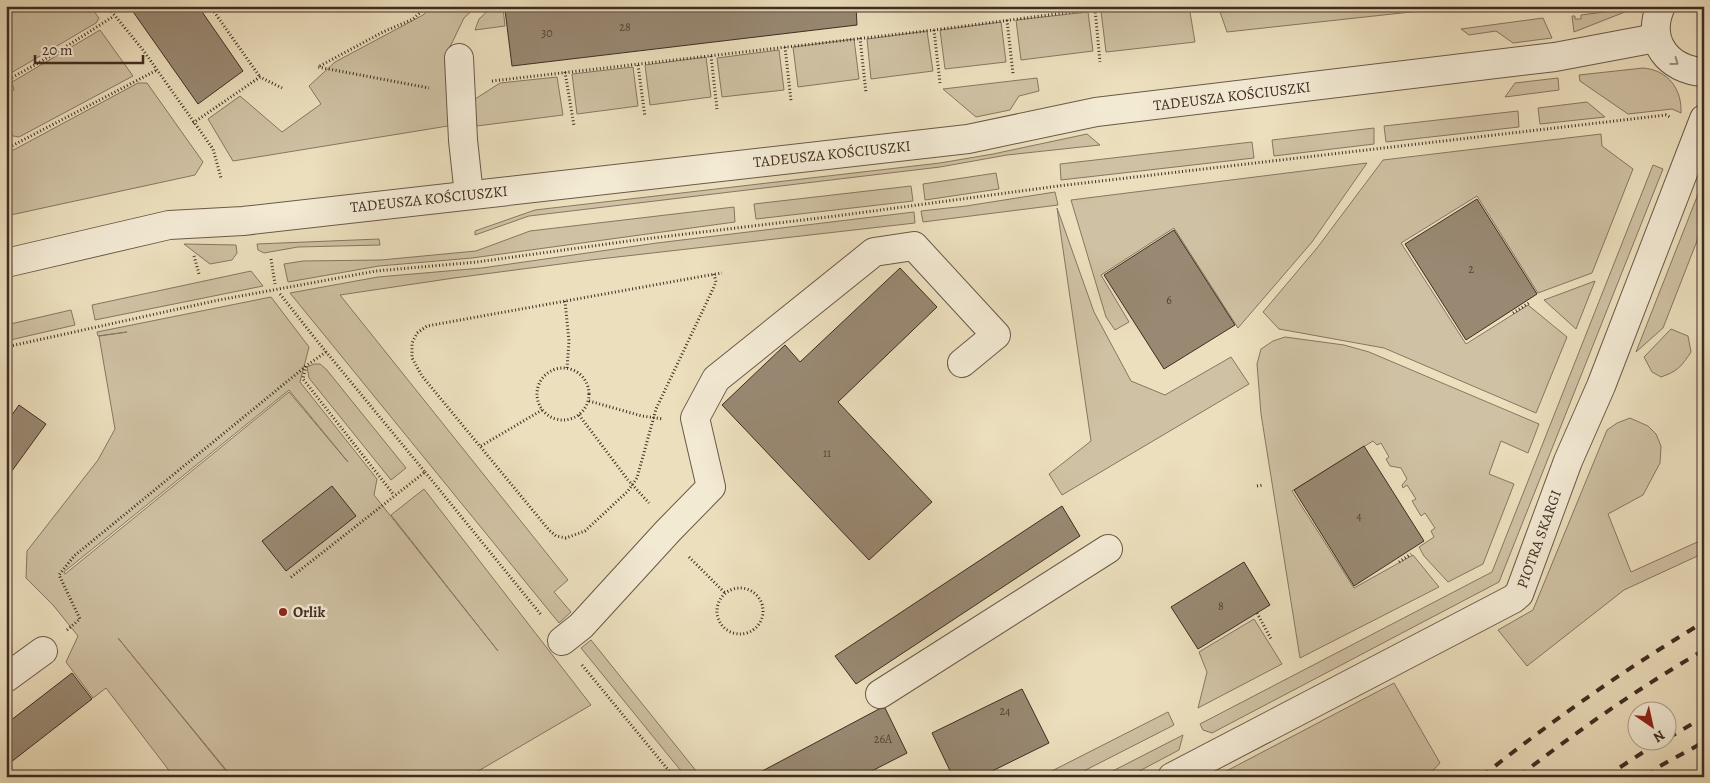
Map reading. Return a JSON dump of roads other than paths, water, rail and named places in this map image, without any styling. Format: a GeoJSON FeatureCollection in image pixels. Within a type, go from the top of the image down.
{"type":"FeatureCollection","features":[{"type":"Feature","properties":{"kind":"street"},"geometry":{"type":"LineString","coordinates":[[1661,6],[1656,22],[1656,38],[1663,53],[1674,64],[1690,71],[1704,72]]}},
{"type":"Feature","properties":{"kind":"street","name":"TADEUSZA KOŚCIUSZKI"},"geometry":{"type":"LineString","coordinates":[[6,263],[169,225],[242,221],[968,138],[1096,112],[1555,57],[1656,38]]}},
{"type":"Feature","properties":{"kind":"street"},"geometry":{"type":"LineString","coordinates":[[459,58],[469,195]]}},
{"type":"Feature","properties":{"kind":"street","name":"PIOTRA SKARGI"},"geometry":{"type":"LineString","coordinates":[[1172,777],[1461,627],[1519,594],[1568,461],[1600,386],[1704,118]]}},
{"type":"Feature","properties":{"kind":"street"},"geometry":{"type":"LineString","coordinates":[[562,640],[581,626],[661,538],[711,487],[695,418],[716,379],[874,252],[914,246],[996,334],[962,363]]}},
{"type":"Feature","properties":{"kind":"street"},"geometry":{"type":"LineString","coordinates":[[880,694],[1108,549]]}},
{"type":"Feature","properties":{"kind":"street"},"geometry":{"type":"LineString","coordinates":[[6,678],[43,651]]}},
{"type":"Feature","properties":{"kind":"railway"},"geometry":{"type":"LineString","coordinates":[[1481,777],[1535,735],[1590,696],[1704,622]]}},
{"type":"Feature","properties":{"kind":"railway"},"geometry":{"type":"LineString","coordinates":[[1518,777],[1609,710],[1704,650]]}},
{"type":"Feature","properties":{"kind":"railway"},"geometry":{"type":"LineString","coordinates":[[1678,732],[1704,717]]}},
{"type":"Feature","properties":{"kind":"railway"},"geometry":{"type":"LineString","coordinates":[[1646,777],[1660,766],[1704,742]]}},
{"type":"Feature","properties":{"kind":"railway"},"geometry":{"type":"LineString","coordinates":[[1605,777],[1647,750]]}},
{"type":"Feature","properties":{"kind":"railway"},"geometry":{"type":"LineString","coordinates":[[1685,777],[1704,766]]}},
{"type":"Feature","properties":{"kind":"place","name":"Orlik"},"geometry":{"type":"Point","coordinates":[283,612]}}]}
